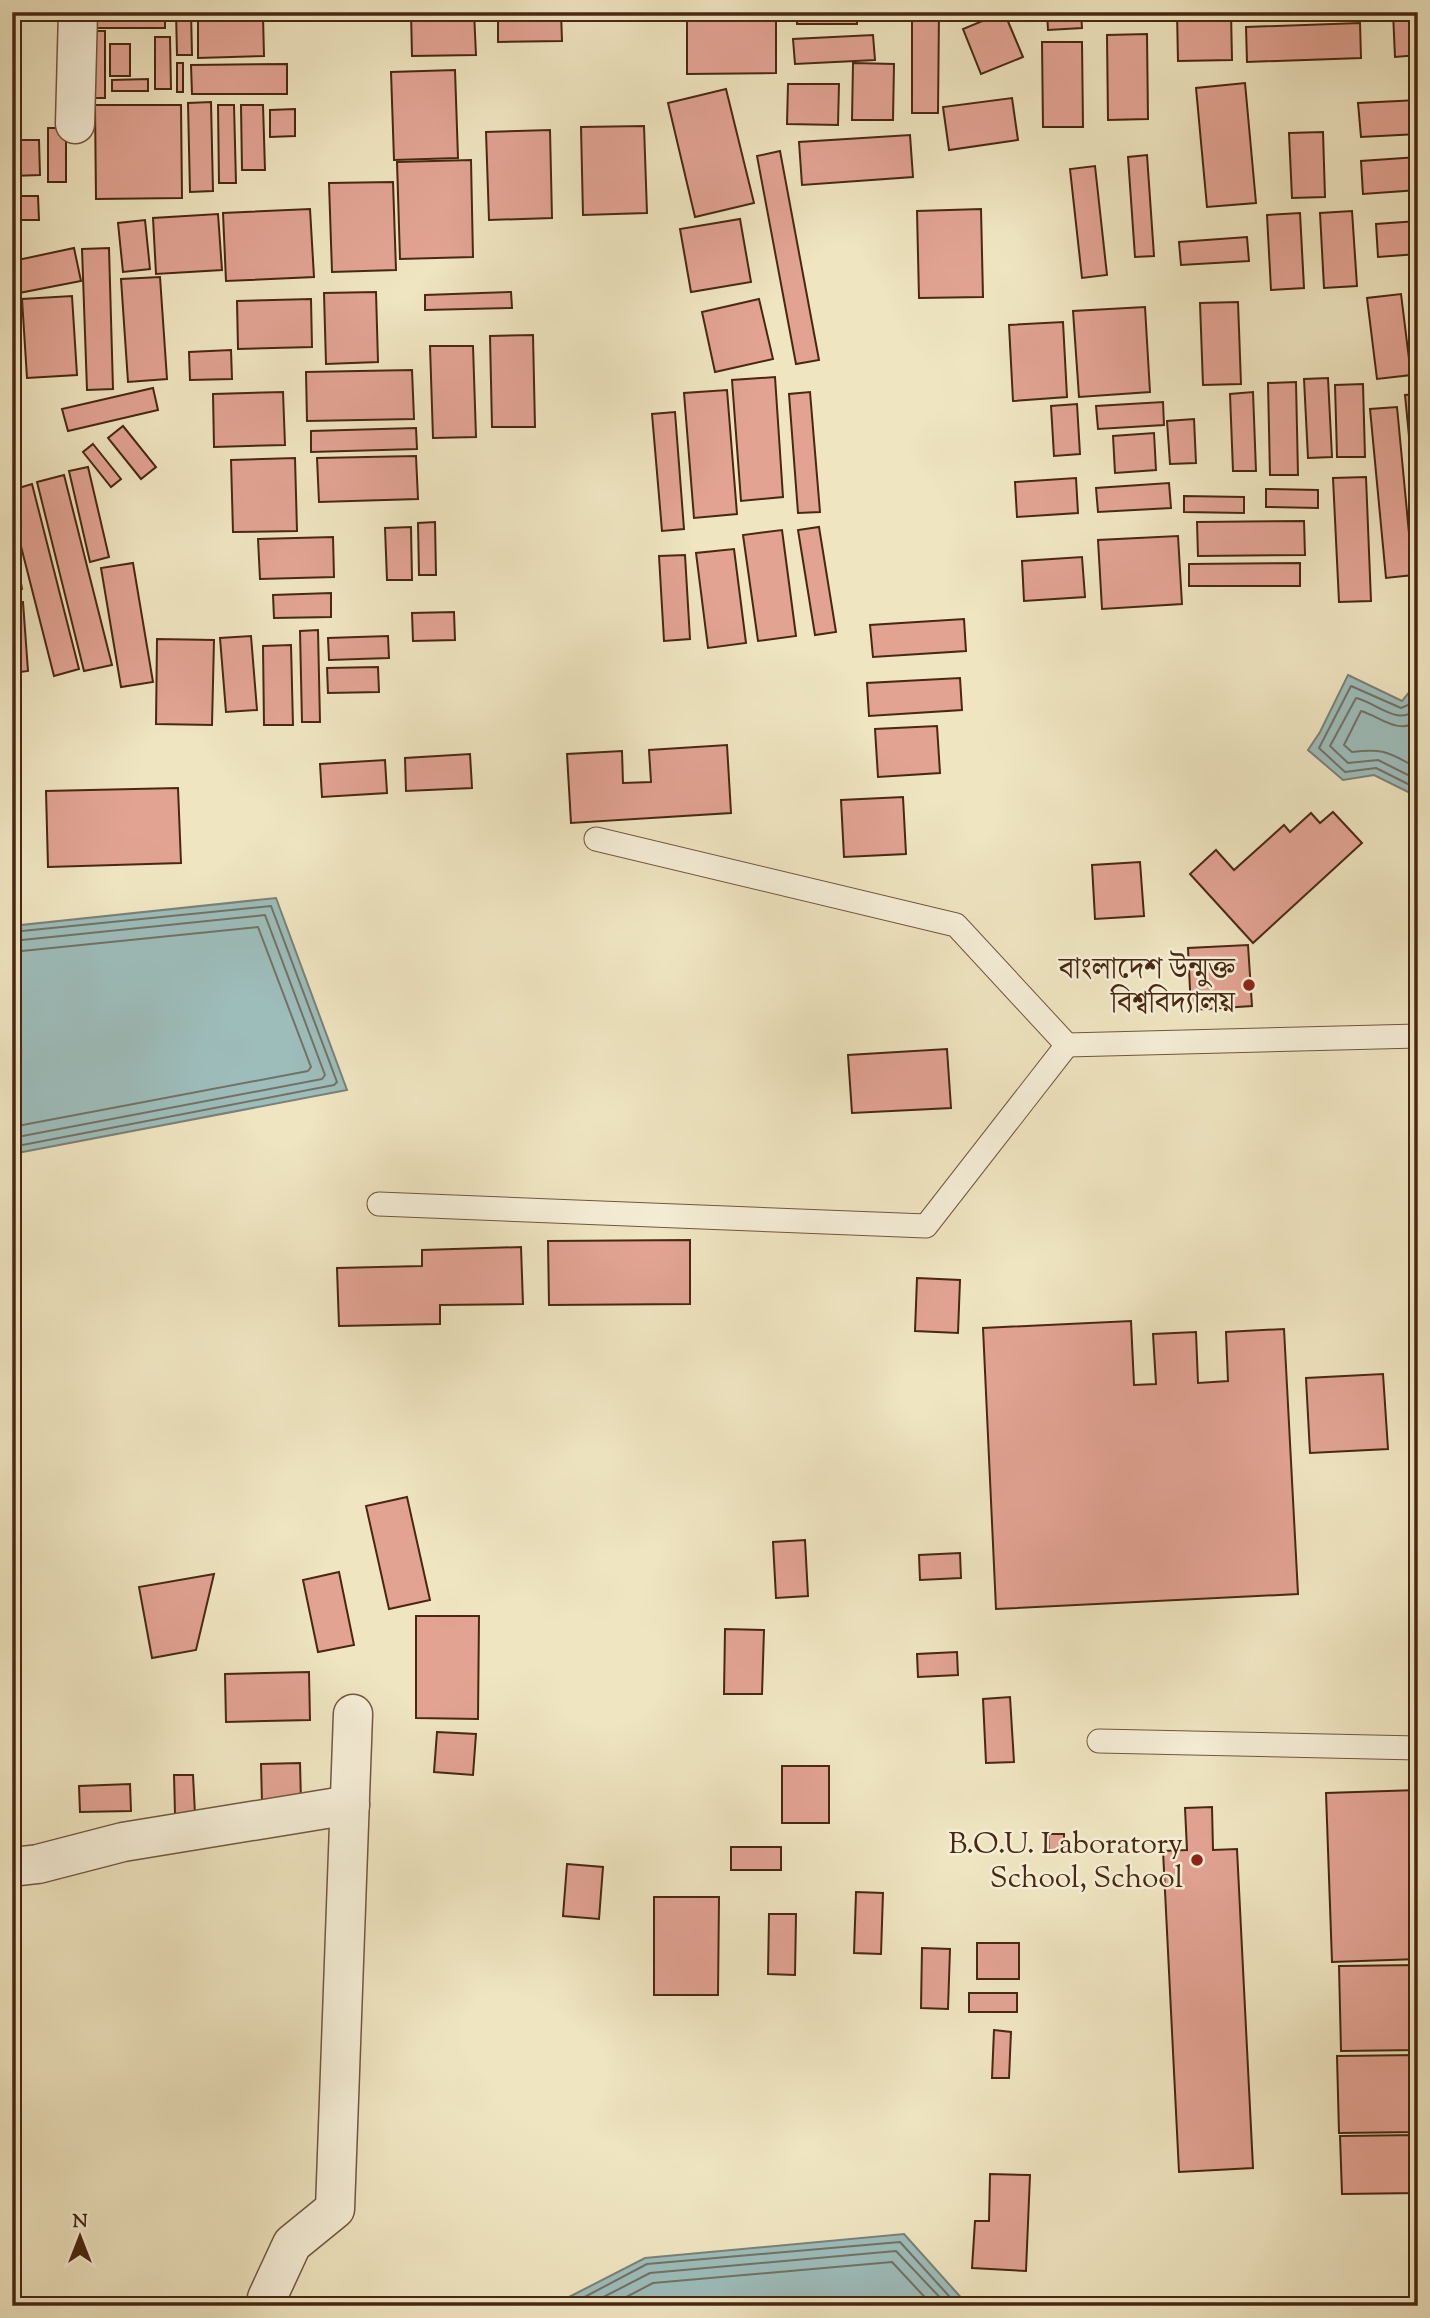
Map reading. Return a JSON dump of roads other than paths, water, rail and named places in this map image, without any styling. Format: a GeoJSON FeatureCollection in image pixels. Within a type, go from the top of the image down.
{"type":"FeatureCollection","features":[{"type":"Feature","properties":{"kind":"street"},"geometry":{"type":"LineString","coordinates":[[75,124],[78,12]]}},
{"type":"Feature","properties":{"kind":"street"},"geometry":{"type":"LineString","coordinates":[[270,2306],[267,2298],[292,2244],[335,2209],[353,1714]]}},
{"type":"Feature","properties":{"kind":"street"},"geometry":{"type":"LineString","coordinates":[[12,1867],[38,1864],[123,1842],[350,1805]]}},
{"type":"Feature","properties":{"kind":"lane"},"geometry":{"type":"LineString","coordinates":[[596,839],[956,925],[1067,1045],[1418,1036]]}},
{"type":"Feature","properties":{"kind":"lane"},"geometry":{"type":"LineString","coordinates":[[379,1204],[926,1226],[1067,1045]]}},
{"type":"Feature","properties":{"kind":"lane"},"geometry":{"type":"LineString","coordinates":[[1099,1741],[1418,1748]]}},
{"type":"Feature","properties":{"kind":"water"},"geometry":{"type":"Polygon","coordinates":[[[1348,675],[1402,701],[1418,681],[1418,797],[1374,775],[1343,780],[1308,750],[1320,732],[1348,675]]]}},
{"type":"Feature","properties":{"kind":"water"},"geometry":{"type":"Polygon","coordinates":[[[276,898],[347,1090],[12,1154],[12,926],[276,898]]]}},
{"type":"Feature","properties":{"kind":"water"},"geometry":{"type":"Polygon","coordinates":[[[904,2234],[965,2302],[965,2306],[568,2306],[569,2297],[645,2258],[904,2234]]]}},
{"type":"Feature","properties":{"kind":"place","name":"বাংলাদেশ উন্মুক্ত বিশ্ববিদ্যালয়"},"geometry":{"type":"Point","coordinates":[1249,985]}},
{"type":"Feature","properties":{"kind":"place","name":"B.O.U. Laboratory School, School"},"geometry":{"type":"Point","coordinates":[1197,1860]}}]}
